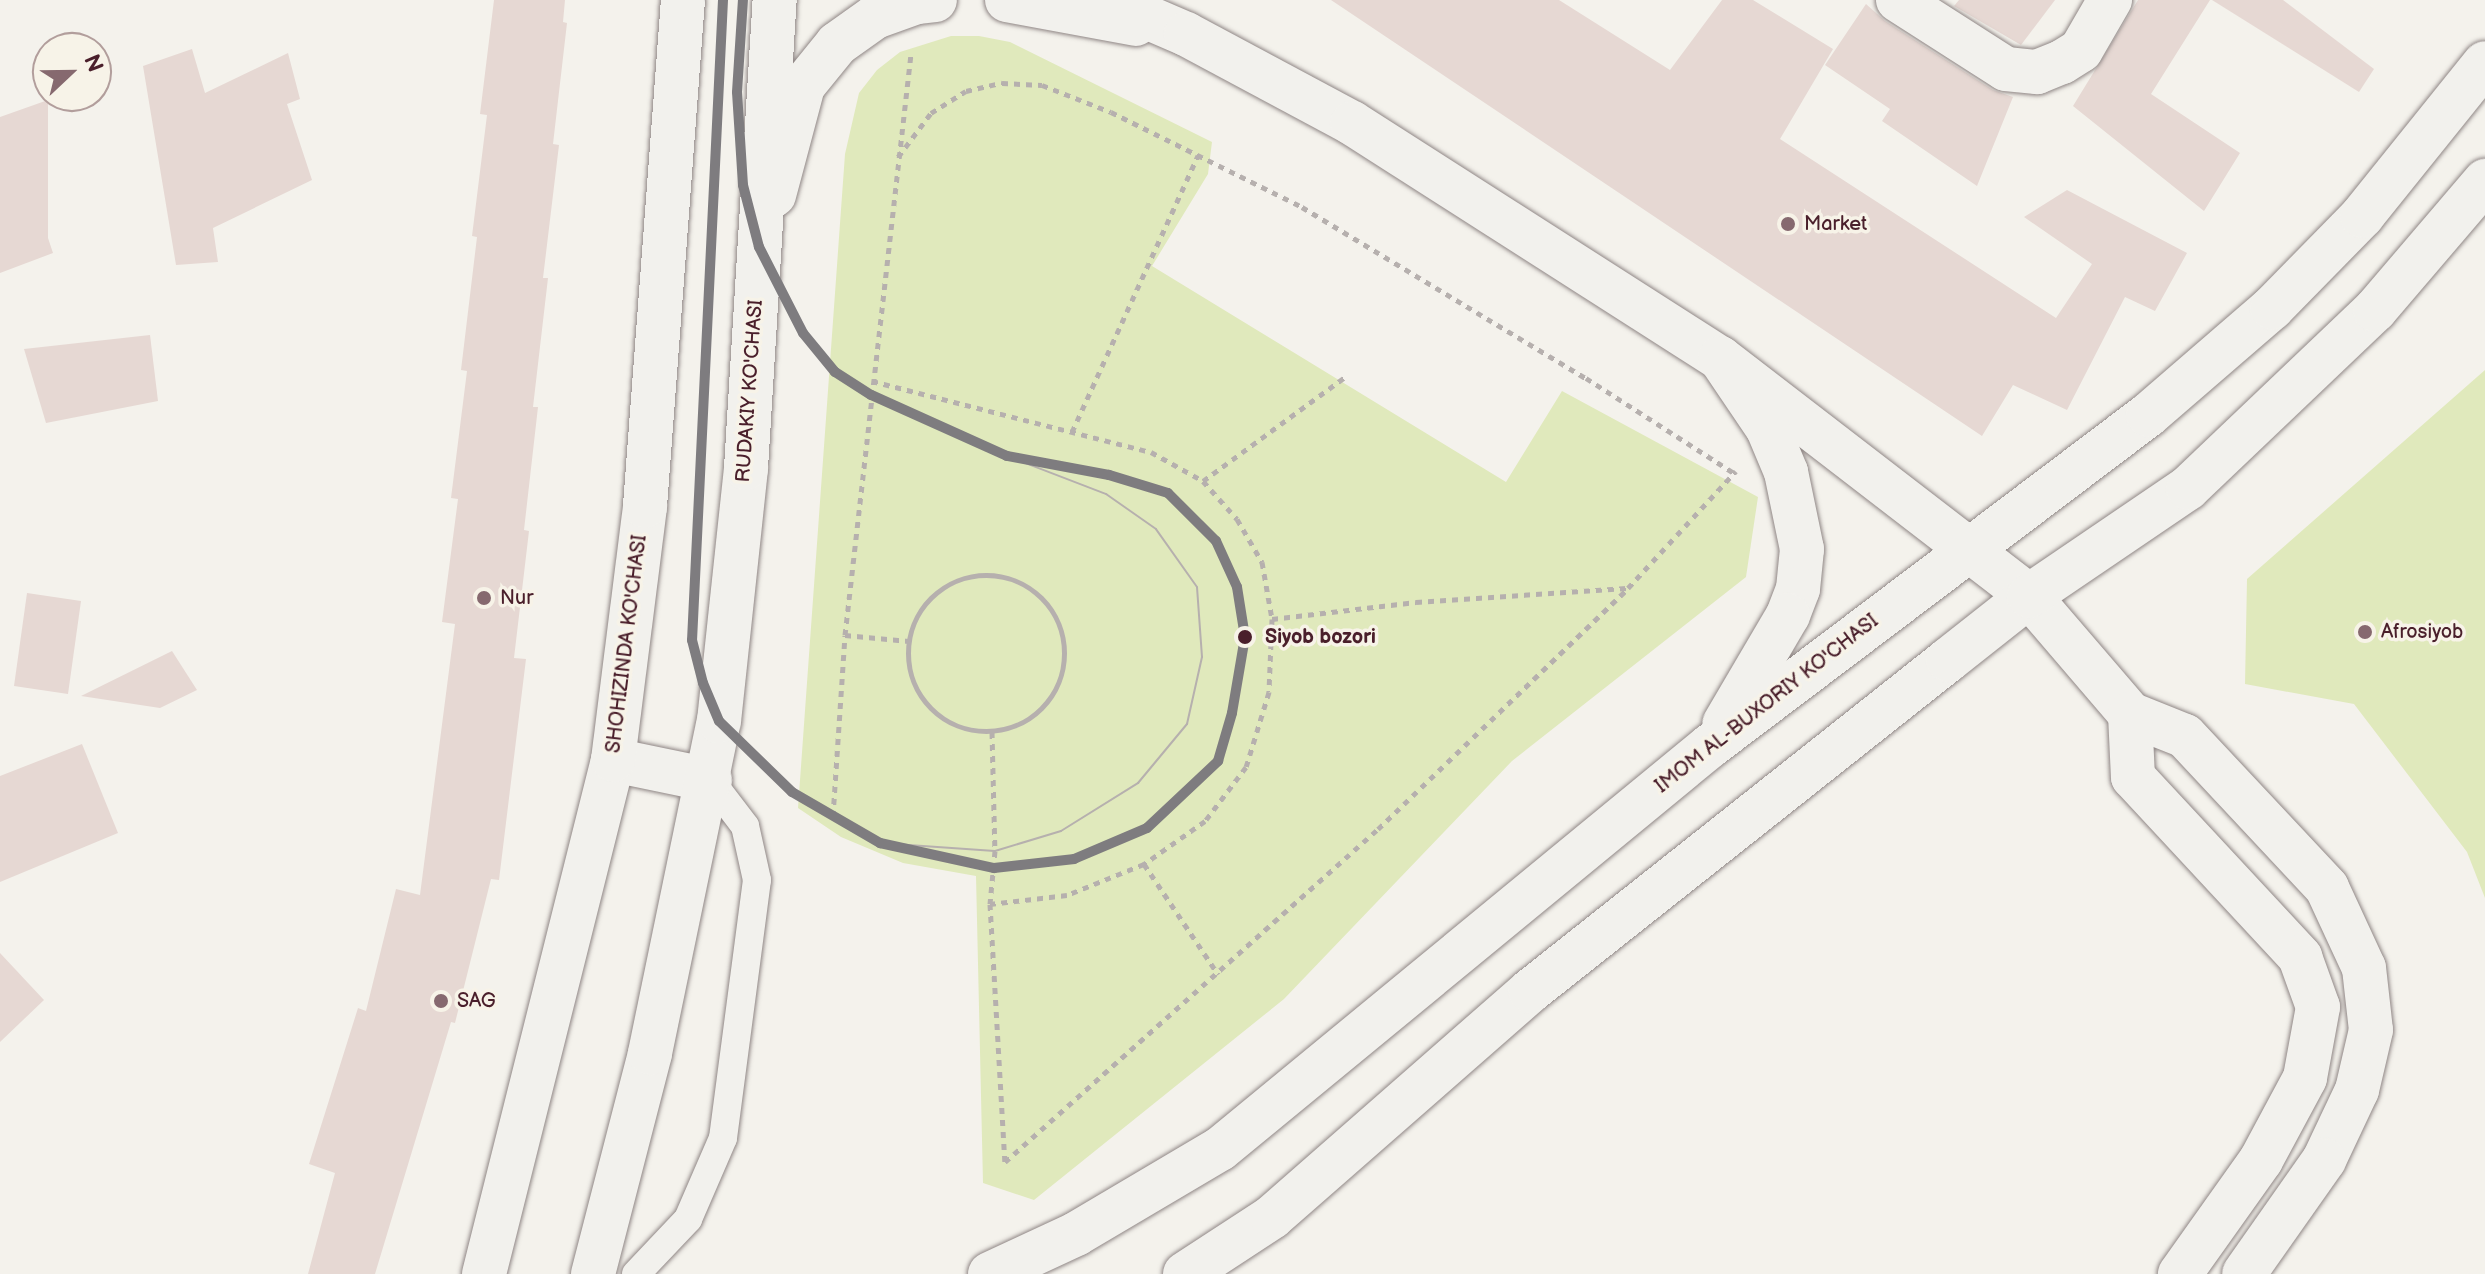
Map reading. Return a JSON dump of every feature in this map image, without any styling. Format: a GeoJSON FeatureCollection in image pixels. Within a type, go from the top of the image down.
{"type":"FeatureCollection","features":[{"type":"Feature","properties":{"kind":"main road","name":"SHOHIZINDA KO'CHASI"},"geometry":{"type":"LineString","coordinates":[[484,1274],[613,760],[645,506],[683,0]]}},
{"type":"Feature","properties":{"kind":"main road","name":"RUDAKIY KO'CHASI"},"geometry":{"type":"LineString","coordinates":[[710,780],[735,589],[775,0]]}},
{"type":"Feature","properties":{"kind":"main road"},"geometry":{"type":"LineString","coordinates":[[1007,0],[1186,34]]}},
{"type":"Feature","properties":{"kind":"main road"},"geometry":{"type":"LineString","coordinates":[[1107,0],[1186,34],[1352,123],[1720,358],[1924,514],[1966,551],[2029,596],[2130,714],[2185,736],[2327,888],[2364,968],[2371,1030],[2357,1090],[2324,1160],[2244,1274]]}},
{"type":"Feature","properties":{"kind":"main road"},"geometry":{"type":"LineString","coordinates":[[1898,0],[2006,69],[2037,72],[2081,50],[2110,0]]}},
{"type":"Feature","properties":{"kind":"main road"},"geometry":{"type":"LineString","coordinates":[[759,247],[803,86],[837,44],[875,17],[926,1]]}},
{"type":"Feature","properties":{"kind":"main road","name":"IMOM AL-BUXORIY KO'CHASI"},"geometry":{"type":"LineString","coordinates":[[990,1274],[1076,1234],[1220,1149],[1710,746],[2148,415],[2272,308],[2362,216],[2485,63]]}},
{"type":"Feature","properties":{"kind":"main road"},"geometry":{"type":"LineString","coordinates":[[1185,1274],[1272,1217],[1530,991],[2029,596],[2188,488],[2375,310],[2485,181]]}},
{"type":"Feature","properties":{"kind":"main road"},"geometry":{"type":"LineString","coordinates":[[1710,746],[1765,658],[1798,589],[1802,549],[1797,513],[1786,472],[1768,429],[1720,358]]}},
{"type":"Feature","properties":{"kind":"main road"},"geometry":{"type":"LineString","coordinates":[[2130,714],[2133,777],[2300,957],[2318,1007],[2305,1078],[2261,1160],[2180,1274]]}},
{"type":"Feature","properties":{"kind":"main road"},"geometry":{"type":"LineString","coordinates":[[593,1274],[650,1053],[710,780],[613,760]]}},
{"type":"Feature","properties":{"kind":"lane"},"geometry":{"type":"LineString","coordinates":[[636,1274],[688,1219],[723,1138],[757,880],[745,826],[710,780]]}},
{"type":"Feature","properties":{"kind":"path"},"geometry":{"type":"LineString","coordinates":[[833,816],[845,635],[872,381],[898,157],[926,1]]}},
{"type":"Feature","properties":{"kind":"path"},"geometry":{"type":"LineString","coordinates":[[898,157],[931,113],[966,91],[1002,83],[1042,85],[1111,112],[1302,207],[1586,378],[1735,474]]}},
{"type":"Feature","properties":{"kind":"path"},"geometry":{"type":"LineString","coordinates":[[1072,432],[1198,155]]}},
{"type":"Feature","properties":{"kind":"path"},"geometry":{"type":"LineString","coordinates":[[1203,481],[1345,377]]}},
{"type":"Feature","properties":{"kind":"path"},"geometry":{"type":"LineString","coordinates":[[872,381],[1151,452],[1203,481],[1237,519],[1262,562],[1272,619],[1269,692],[1246,767],[1205,821],[1144,864],[1067,895],[990,904]]}},
{"type":"Feature","properties":{"kind":"path"},"geometry":{"type":"LineString","coordinates":[[992,732],[995,851],[990,904],[1005,1162],[1378,829],[1628,588],[1735,474],[1768,429]]}},
{"type":"Feature","properties":{"kind":"path"},"geometry":{"type":"LineString","coordinates":[[994,573],[1030,586],[1056,614],[1066,651],[1057,689],[1033,718],[992,732],[959,728],[927,706],[909,673],[909,641],[925,600],[957,578],[994,573]]}},
{"type":"Feature","properties":{"kind":"path"},"geometry":{"type":"LineString","coordinates":[[1272,619],[1416,602],[1628,588]]}},
{"type":"Feature","properties":{"kind":"path"},"geometry":{"type":"LineString","coordinates":[[845,635],[909,641]]}},
{"type":"Feature","properties":{"kind":"path"},"geometry":{"type":"LineString","coordinates":[[1144,864],[1218,974]]}},
{"type":"Feature","properties":{"kind":"green space"},"geometry":{"type":"Polygon","coordinates":[[[951,36],[979,36],[1010,42],[1212,142],[1208,174],[1152,266],[1506,482],[1562,391],[1758,497],[1746,577],[1512,761],[1284,999],[1034,1200],[983,1183],[976,876],[903,863],[841,837],[798,808],[845,154],[859,93],[877,70],[900,52],[951,36]]]}},
{"type":"Feature","properties":{"kind":"green space","name":"Afrosiyob"},"geometry":{"type":"Polygon","coordinates":[[[2485,370],[2485,898],[2467,852],[2354,704],[2245,684],[2247,579],[2485,370]]]}},
{"type":"Feature","properties":{"kind":"building"},"geometry":{"type":"Polygon","coordinates":[[[494,0],[565,0],[563,22],[567,23],[553,144],[559,145],[543,278],[548,278],[533,407],[538,407],[524,530],[529,531],[514,658],[526,659],[499,880],[491,879],[455,1023],[451,1022],[375,1274],[308,1274],[335,1173],[309,1164],[358,1008],[366,1011],[396,889],[420,895],[455,624],[442,622],[458,499],[451,498],[467,371],[461,370],[477,237],[472,236],[487,115],[480,114],[494,0]]]}},
{"type":"Feature","properties":{"kind":"building","name":"Market"},"geometry":{"type":"Polygon","coordinates":[[[1331,0],[1559,0],[1670,70],[1722,0],[1753,0],[1833,49],[1780,139],[2056,318],[2092,264],[2024,217],[2067,190],[2187,253],[2155,311],[2125,297],[2067,410],[2013,385],[1982,436],[1331,0]]]}},
{"type":"Feature","properties":{"kind":"building"},"geometry":{"type":"Polygon","coordinates":[[[1959,0],[2055,0],[2021,45],[1954,6],[1959,0]]]}},
{"type":"Feature","properties":{"kind":"building"},"geometry":{"type":"Polygon","coordinates":[[[2138,0],[2210,0],[2151,94],[2240,153],[2204,211],[2073,106],[2138,0]]]}},
{"type":"Feature","properties":{"kind":"building"},"geometry":{"type":"Polygon","coordinates":[[[2212,0],[2283,0],[2374,69],[2359,92],[2212,0]]]}},
{"type":"Feature","properties":{"kind":"building"},"geometry":{"type":"Polygon","coordinates":[[[1866,4],[1885,21],[1993,90],[2013,97],[1977,186],[1882,121],[1890,109],[1825,65],[1866,4]]]}},
{"type":"Feature","properties":{"kind":"building"},"geometry":{"type":"Polygon","coordinates":[[[192,49],[205,93],[288,53],[300,99],[287,104],[312,180],[213,228],[218,262],[176,265],[143,66],[192,49]]]}},
{"type":"Feature","properties":{"kind":"building"},"geometry":{"type":"Polygon","coordinates":[[[32,106],[32,112],[48,112],[48,238],[53,253],[0,273],[0,117],[32,106]]]}},
{"type":"Feature","properties":{"kind":"building"},"geometry":{"type":"Polygon","coordinates":[[[150,335],[158,401],[46,423],[24,349],[150,335]]]}},
{"type":"Feature","properties":{"kind":"building"},"geometry":{"type":"Polygon","coordinates":[[[27,593],[81,601],[68,694],[14,686],[27,593]]]}},
{"type":"Feature","properties":{"kind":"building"},"geometry":{"type":"Polygon","coordinates":[[[172,651],[197,690],[160,708],[81,696],[172,651]]]}},
{"type":"Feature","properties":{"kind":"building"},"geometry":{"type":"Polygon","coordinates":[[[82,744],[118,833],[0,882],[0,776],[82,744]]]}},
{"type":"Feature","properties":{"kind":"building"},"geometry":{"type":"Polygon","coordinates":[[[0,953],[44,1000],[0,1042],[0,953]]]}},
{"type":"Feature","properties":{"kind":"tram line"},"geometry":{"type":"LineString","coordinates":[[880,843],[995,851],[1061,831],[1138,783],[1187,724],[1202,657],[1197,587],[1156,529],[1106,494],[1007,456]]}},
{"type":"Feature","properties":{"kind":"transit line"},"geometry":{"type":"LineString","coordinates":[[723,0],[692,640],[703,683],[719,721],[792,792],[880,843],[994,868],[1074,859],[1147,828],[1218,761],[1232,713],[1245,637],[1237,587],[1216,541],[1168,493],[1109,475],[1007,456],[871,395],[835,372],[803,333],[759,247],[743,185],[737,92],[743,0]]}},
{"type":"Feature","properties":{"kind":"place","name":"Market"},"geometry":{"type":"Point","coordinates":[1788,224]}},
{"type":"Feature","properties":{"kind":"place","name":"Nur"},"geometry":{"type":"Point","coordinates":[484,598]}},
{"type":"Feature","properties":{"kind":"place","name":"Afrosiyob"},"geometry":{"type":"Point","coordinates":[2365,632]}},
{"type":"Feature","properties":{"kind":"place","name":"Siyob bozori"},"geometry":{"type":"Point","coordinates":[1245,637]}},
{"type":"Feature","properties":{"kind":"place","name":"SAG"},"geometry":{"type":"Point","coordinates":[441,1001]}}]}
